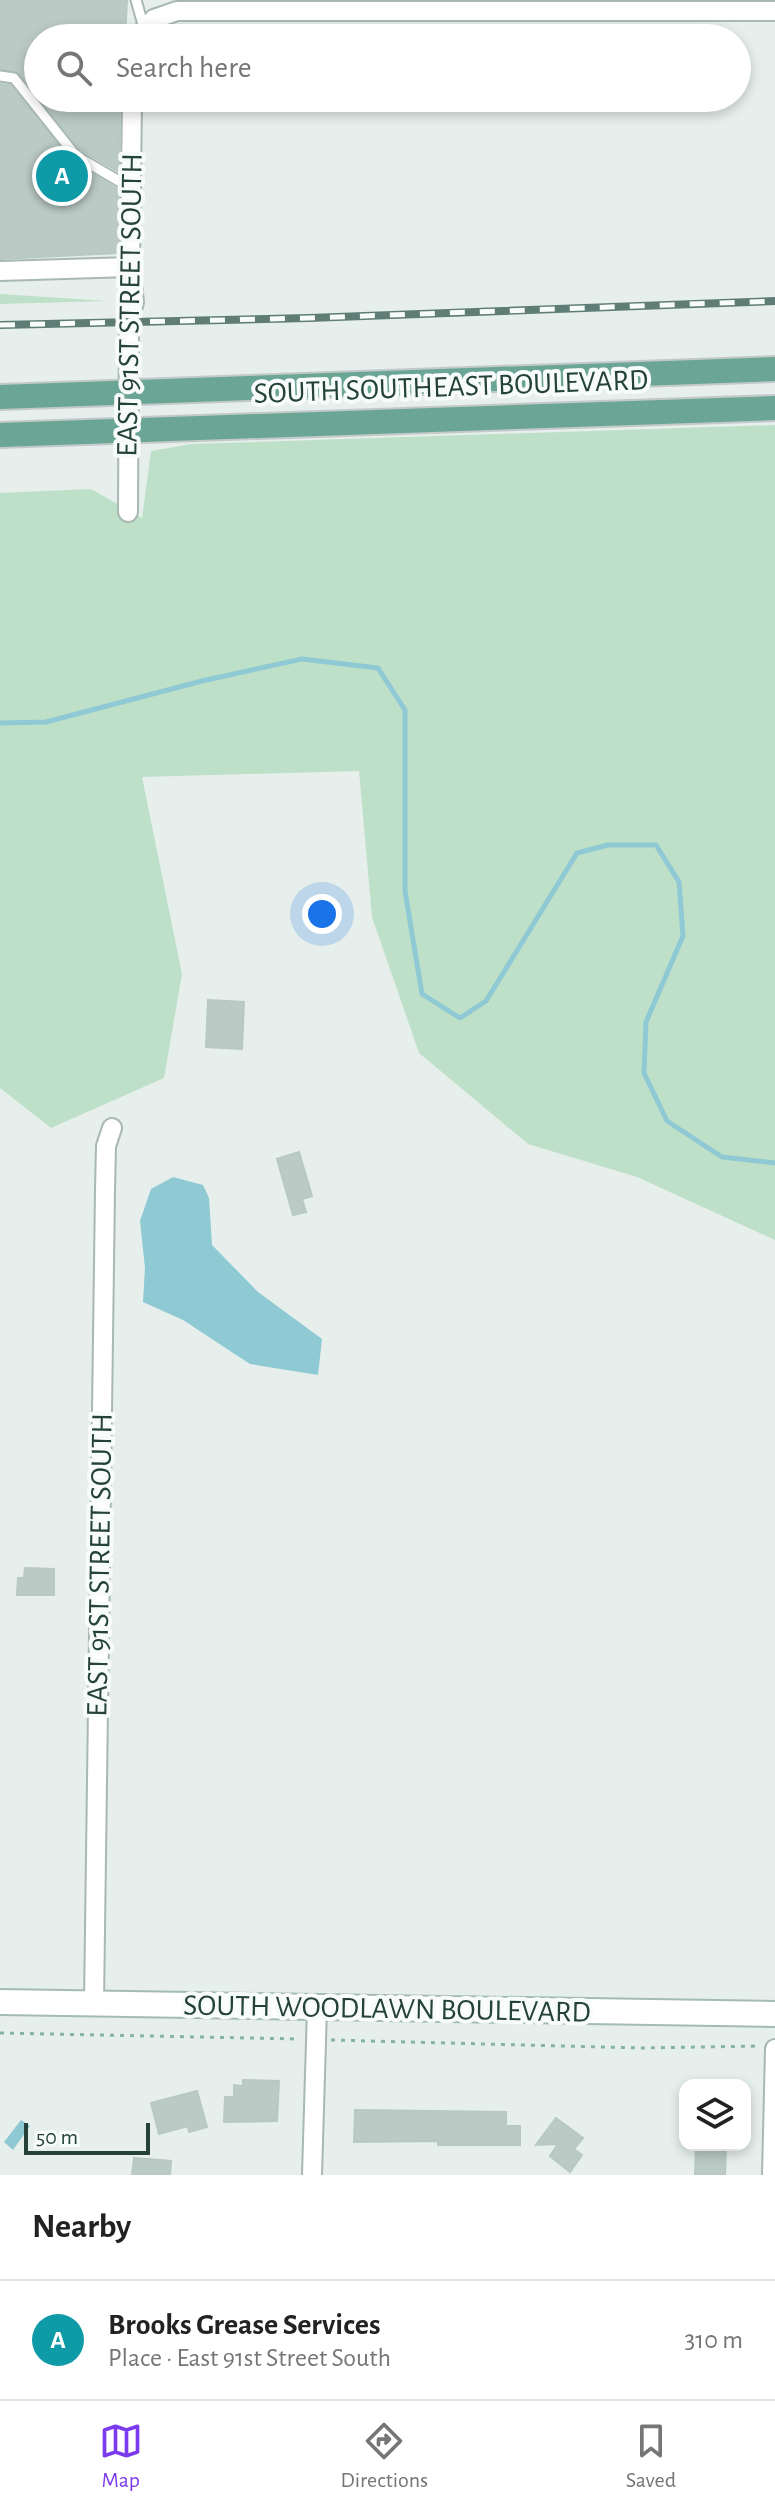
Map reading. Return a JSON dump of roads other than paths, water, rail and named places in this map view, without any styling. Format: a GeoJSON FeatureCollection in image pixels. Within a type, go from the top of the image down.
{"type":"FeatureCollection","features":[{"type":"Feature","properties":{"kind":"main road","name":"SOUTH SOUTHEAST BOULEVARD"},"geometry":{"type":"LineString","coordinates":[[0,397],[775,369]]}},
{"type":"Feature","properties":{"kind":"main road","name":"SOUTH SOUTHEAST BOULEVARD"},"geometry":{"type":"LineString","coordinates":[[0,435],[775,408]]}},
{"type":"Feature","properties":{"kind":"street"},"geometry":{"type":"LineString","coordinates":[[149,24],[154,19],[177,11],[775,11]]}},
{"type":"Feature","properties":{"kind":"street","name":"EAST 91ST STREET SOUTH"},"geometry":{"type":"LineString","coordinates":[[128,512],[129,321],[134,302],[130,267],[132,112]]}},
{"type":"Feature","properties":{"kind":"street"},"geometry":{"type":"LineString","coordinates":[[0,271],[130,267]]}},
{"type":"Feature","properties":{"kind":"street","name":"EAST 91ST STREET SOUTH"},"geometry":{"type":"LineString","coordinates":[[94,2004],[105,1190],[106,1146],[112,1128]]}},
{"type":"Feature","properties":{"kind":"street","name":"SOUTH WOODLAWN BOULEVARD"},"geometry":{"type":"LineString","coordinates":[[0,2002],[775,2014]]}},
{"type":"Feature","properties":{"kind":"street"},"geometry":{"type":"LineString","coordinates":[[312,2175],[317,2008]]}},
{"type":"Feature","properties":{"kind":"street"},"geometry":{"type":"LineString","coordinates":[[768,2048],[772,2175]]}},
{"type":"Feature","properties":{"kind":"lane"},"geometry":{"type":"LineString","coordinates":[[136,0],[140,24]]}},
{"type":"Feature","properties":{"kind":"lane"},"geometry":{"type":"LineString","coordinates":[[0,76],[14,78],[24,91]]}},
{"type":"Feature","properties":{"kind":"lane"},"geometry":{"type":"LineString","coordinates":[[41,112],[76,156],[131,188]]}},
{"type":"Feature","properties":{"kind":"water"},"geometry":{"type":"Polygon","coordinates":[[[173,1177],[203,1185],[209,1198],[212,1245],[258,1292],[322,1339],[318,1375],[250,1364],[183,1320],[143,1302],[145,1268],[140,1221],[151,1189],[173,1177]]]}},
{"type":"Feature","properties":{"kind":"water"},"geometry":{"type":"Polygon","coordinates":[[[21,2120],[30,2126],[13,2150],[4,2142],[21,2120]]]}},
{"type":"Feature","properties":{"kind":"waterway"},"geometry":{"type":"LineString","coordinates":[[0,723],[46,722],[202,681],[302,659],[378,668],[405,710],[405,891],[422,994],[460,1018],[486,1001],[577,853],[608,845],[656,845],[679,882],[683,936],[646,1022],[644,1073],[667,1121],[722,1157],[775,1163]]}},
{"type":"Feature","properties":{"kind":"railway"},"geometry":{"type":"LineString","coordinates":[[0,325],[309,318],[775,301]]}},
{"type":"Feature","properties":{"kind":"place","name":"Brooks Grease Services"},"geometry":{"type":"Point","coordinates":[62,176]}}]}
